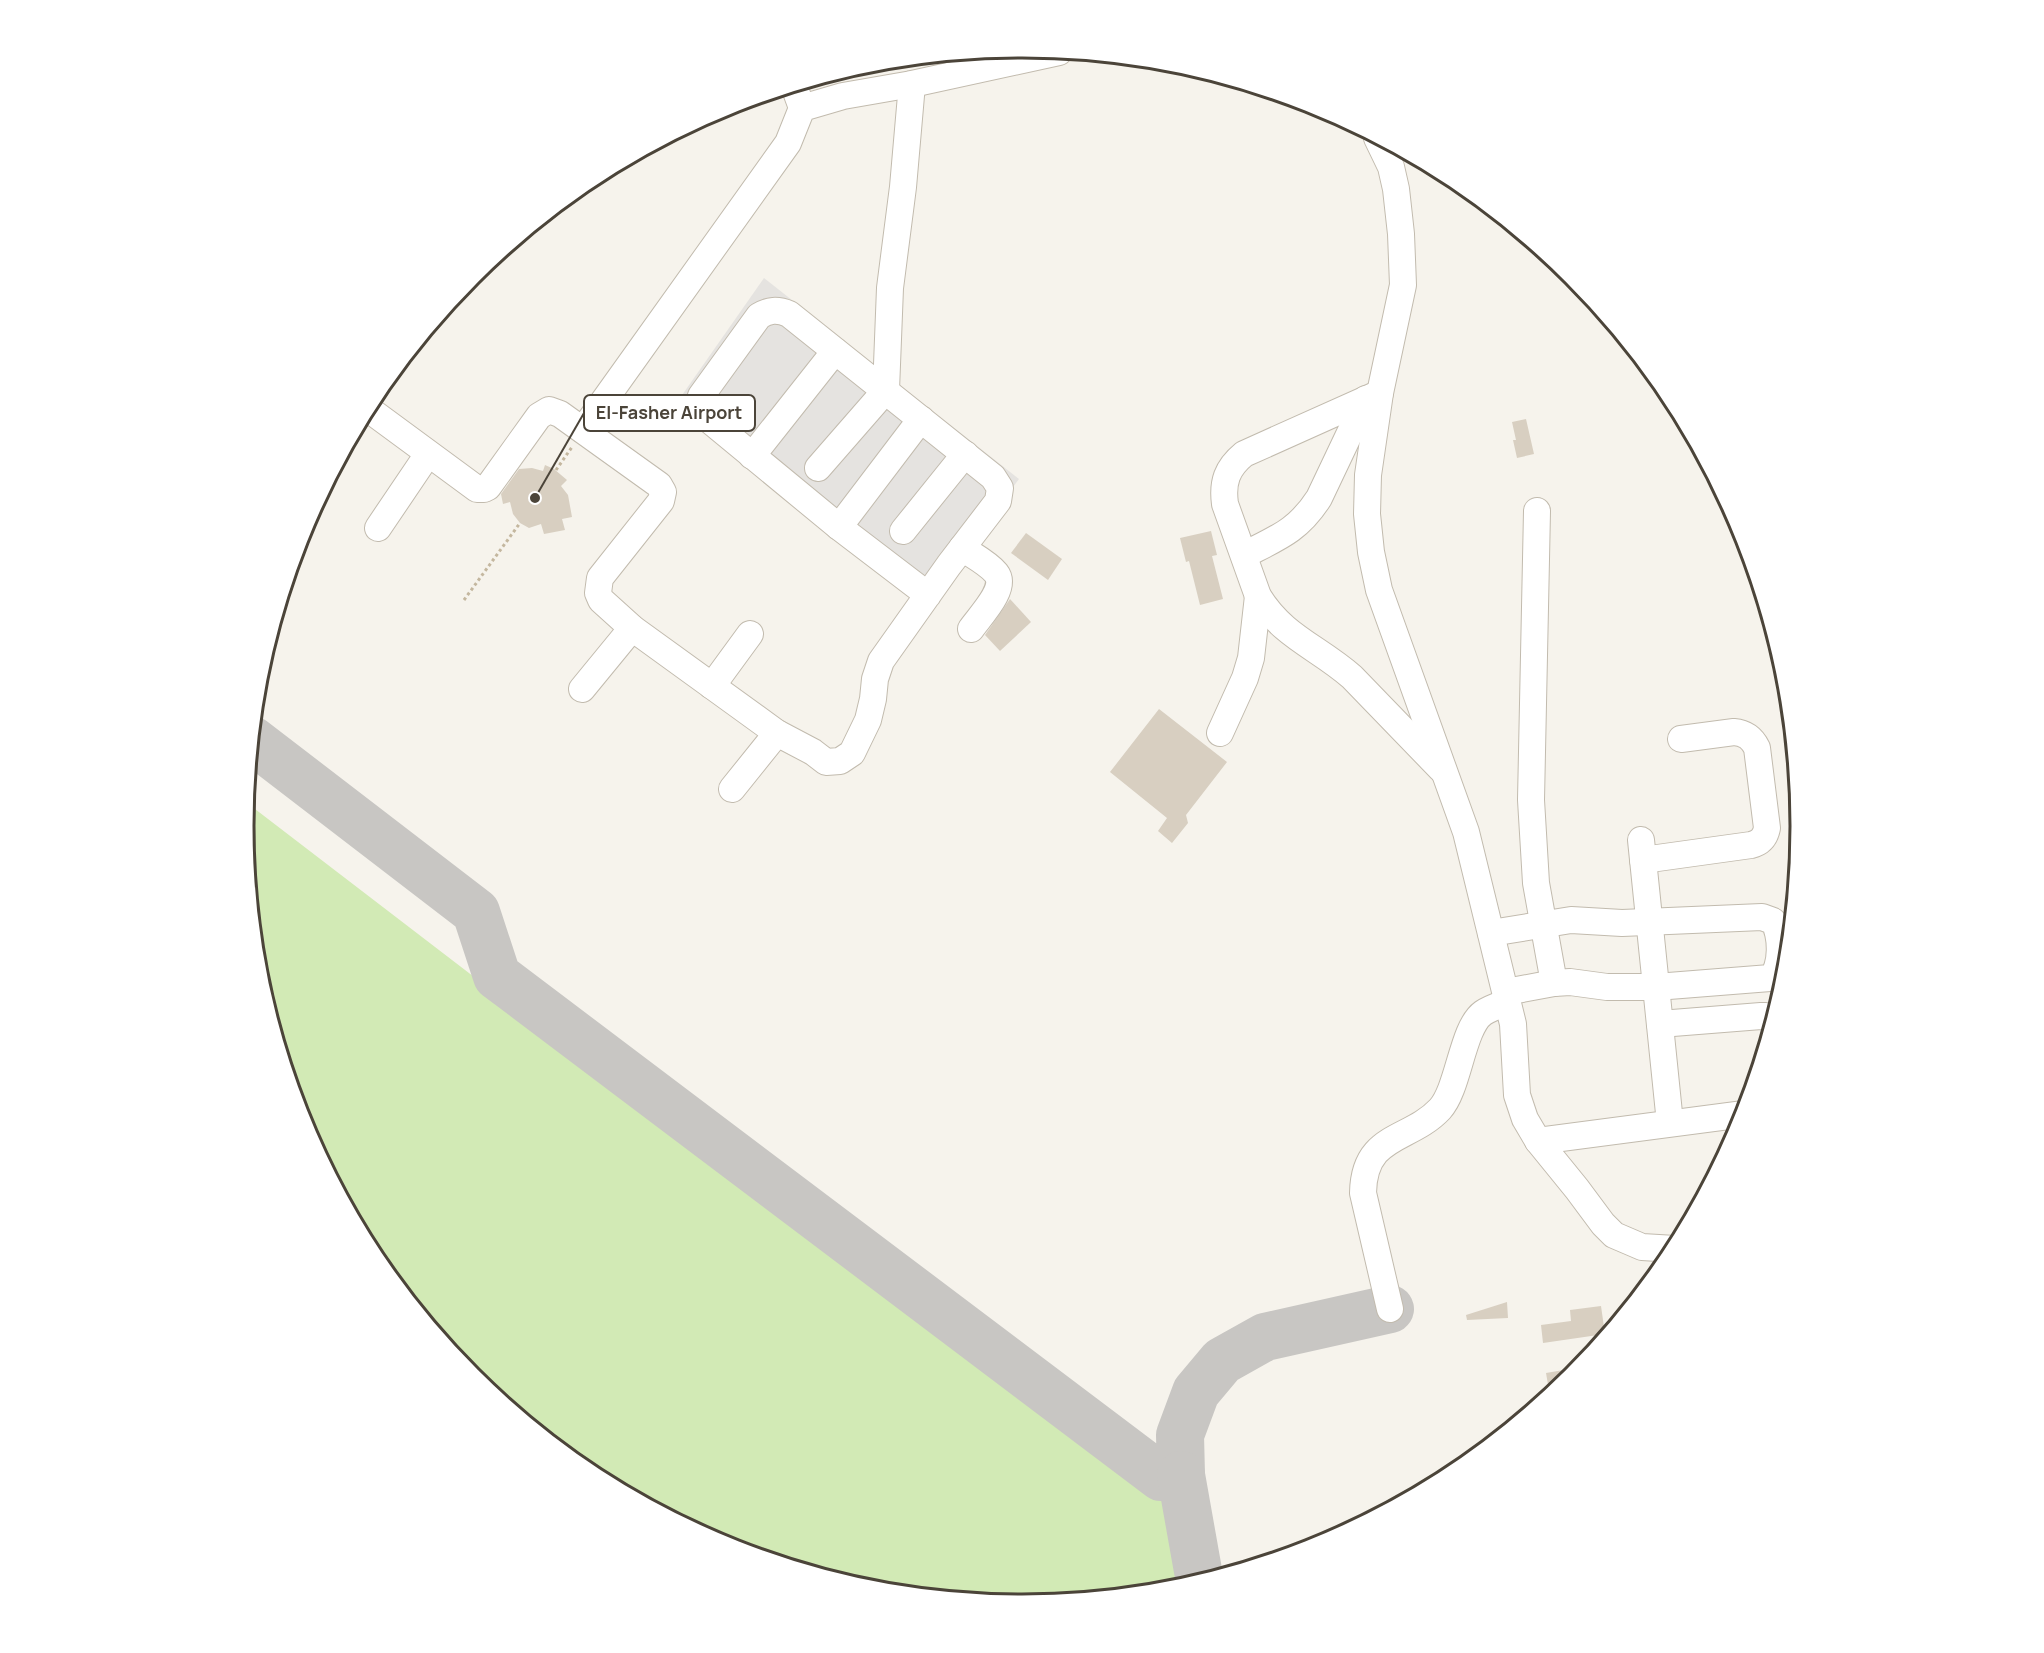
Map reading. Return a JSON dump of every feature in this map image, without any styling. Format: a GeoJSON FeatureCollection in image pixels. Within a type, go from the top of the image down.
{"type":"FeatureCollection","features":[{"type":"Feature","properties":{"kind":"street"},"geometry":{"type":"LineString","coordinates":[[583,430],[788,143],[798,97],[843,96],[912,84],[1030,58]]}},
{"type":"Feature","properties":{"kind":"street"},"geometry":{"type":"LineString","coordinates":[[818,468],[886,390],[890,288],[903,187],[912,84]]}},
{"type":"Feature","properties":{"kind":"street"},"geometry":{"type":"LineString","coordinates":[[1244,555],[1290,531],[1311,511],[1373,396],[1400,307],[1403,273],[1401,234],[1393,178],[1383,149]]}},
{"type":"Feature","properties":{"kind":"street"},"geometry":{"type":"LineString","coordinates":[[375,414],[477,489],[484,489],[543,412],[555,411],[658,485],[663,492],[661,501],[600,578],[598,585],[601,600],[632,628],[777,733],[813,752],[826,762],[833,763],[852,753],[868,720],[875,679],[881,661],[998,501],[1000,488],[993,477],[789,314],[773,310],[759,316],[701,396],[699,402],[702,414],[928,595]]}},
{"type":"Feature","properties":{"kind":"street"},"geometry":{"type":"LineString","coordinates":[[752,456],[835,351]]}},
{"type":"Feature","properties":{"kind":"street"},"geometry":{"type":"LineString","coordinates":[[1373,396],[1244,454],[1233,463],[1226,475],[1223,490],[1225,504],[1258,596],[1278,623],[1352,677],[1448,776]]}},
{"type":"Feature","properties":{"kind":"street"},"geometry":{"type":"LineString","coordinates":[[1373,396],[1367,514],[1371,552],[1379,590],[1391,627],[1448,776],[1466,832],[1507,997],[1515,1047],[1517,1095],[1525,1119],[1538,1141],[1614,1235],[1642,1247],[1664,1248]]}},
{"type":"Feature","properties":{"kind":"street"},"geometry":{"type":"LineString","coordinates":[[839,526],[921,419]]}},
{"type":"Feature","properties":{"kind":"street"},"geometry":{"type":"LineString","coordinates":[[378,528],[428,454]]}},
{"type":"Feature","properties":{"kind":"street"},"geometry":{"type":"LineString","coordinates":[[903,531],[965,454]]}},
{"type":"Feature","properties":{"kind":"street"},"geometry":{"type":"LineString","coordinates":[[1537,511],[1531,800],[1536,883],[1554,983]]}},
{"type":"Feature","properties":{"kind":"street"},"geometry":{"type":"LineString","coordinates":[[962,548],[994,571],[1000,580],[998,592],[971,629]]}},
{"type":"Feature","properties":{"kind":"street"},"geometry":{"type":"LineString","coordinates":[[1220,733],[1245,678],[1252,648],[1258,596]]}},
{"type":"Feature","properties":{"kind":"street"},"geometry":{"type":"LineString","coordinates":[[582,689],[632,628]]}},
{"type":"Feature","properties":{"kind":"street"},"geometry":{"type":"LineString","coordinates":[[712,686],[750,634]]}},
{"type":"Feature","properties":{"kind":"street"},"geometry":{"type":"LineString","coordinates":[[1670,1123],[1642,850],[1757,844],[1766,835],[1767,828],[1757,748],[1754,742],[1748,736],[1734,732],[1681,739]]}},
{"type":"Feature","properties":{"kind":"street"},"geometry":{"type":"LineString","coordinates":[[732,789],[777,733]]}},
{"type":"Feature","properties":{"kind":"street"},"geometry":{"type":"LineString","coordinates":[[1491,933],[1584,919],[1622,923],[1762,917],[1773,921],[1778,931],[1779,953]]}},
{"type":"Feature","properties":{"kind":"street"},"geometry":{"type":"LineString","coordinates":[[1390,1309],[1363,1192],[1363,1179],[1375,1154],[1385,1144],[1440,1109],[1446,1101],[1477,1019],[1487,1010],[1507,997],[1554,983],[1570,982],[1607,987],[1656,987],[1770,978],[1776,971]]}},
{"type":"Feature","properties":{"kind":"street"},"geometry":{"type":"LineString","coordinates":[[1660,1024],[1766,1016]]}},
{"type":"Feature","properties":{"kind":"street"},"geometry":{"type":"LineString","coordinates":[[1538,1141],[1734,1115]]}},
{"type":"Feature","properties":{"kind":"path"},"geometry":{"type":"LineString","coordinates":[[556,470],[583,430]]}},
{"type":"Feature","properties":{"kind":"path"},"geometry":{"type":"LineString","coordinates":[[464,600],[520,523]]}},
{"type":"Feature","properties":{"kind":"green space"},"geometry":{"type":"Polygon","coordinates":[[[255,809],[482,983],[487,981],[663,1112],[953,1336],[1081,1429],[1151,1494],[1166,1503],[1179,1578],[1122,1588],[1072,1593],[972,1593],[922,1588],[872,1580],[823,1568],[775,1554],[728,1536],[638,1492],[554,1436],[479,1370],[413,1294],[383,1253],[333,1166],[312,1120],[295,1073],[280,1025],[269,976],[256,877],[255,809]]]}},
{"type":"Feature","properties":{"kind":"shaded area"},"geometry":{"type":"Polygon","coordinates":[[[764,278],[1019,479],[929,601],[680,398],[764,278]]]}},
{"type":"Feature","properties":{"kind":"building"},"geometry":{"type":"Polygon","coordinates":[[[1526,419],[1534,454],[1517,458],[1512,422],[1526,419]]]}},
{"type":"Feature","properties":{"kind":"building"},"geometry":{"type":"Polygon","coordinates":[[[545,465],[567,480],[561,486],[568,495],[572,517],[562,519],[565,530],[544,534],[541,524],[529,528],[520,523],[513,514],[510,502],[503,504],[501,494],[519,469],[532,468],[543,471],[545,465]]]}},
{"type":"Feature","properties":{"kind":"building"},"geometry":{"type":"Polygon","coordinates":[[[1211,531],[1217,555],[1212,556],[1223,599],[1200,605],[1189,561],[1186,562],[1180,538],[1211,531]]]}},
{"type":"Feature","properties":{"kind":"building"},"geometry":{"type":"Polygon","coordinates":[[[1026,533],[1062,559],[1048,580],[1011,553],[1026,533]]]}},
{"type":"Feature","properties":{"kind":"building"},"geometry":{"type":"Polygon","coordinates":[[[1010,599],[1031,622],[1000,651],[985,635],[1010,599]]]}},
{"type":"Feature","properties":{"kind":"building"},"geometry":{"type":"Polygon","coordinates":[[[1159,709],[1227,762],[1186,815],[1188,823],[1172,843],[1158,831],[1167,818],[1110,772],[1159,709]]]}},
{"type":"Feature","properties":{"kind":"building"},"geometry":{"type":"Polygon","coordinates":[[[1507,1302],[1508,1318],[1467,1320],[1466,1315],[1507,1302]]]}},
{"type":"Feature","properties":{"kind":"building"},"geometry":{"type":"Polygon","coordinates":[[[1601,1306],[1604,1327],[1597,1335],[1543,1343],[1541,1325],[1571,1321],[1570,1310],[1601,1306]]]}},
{"type":"Feature","properties":{"kind":"building"},"geometry":{"type":"Polygon","coordinates":[[[1565,1370],[1548,1385],[1546,1373],[1565,1370]]]}},
{"type":"Feature","properties":{"kind":"taxiway"},"geometry":{"type":"LineString","coordinates":[[259,745],[476,912],[497,976],[1161,1477],[1181,1475],[1180,1435],[1196,1392],[1222,1361],[1265,1337],[1390,1309]]}},
{"type":"Feature","properties":{"kind":"taxiway"},"geometry":{"type":"LineString","coordinates":[[1181,1475],[1198,1574]]}},
{"type":"Feature","properties":{"kind":"place","name":"El-Fasher Airport"},"geometry":{"type":"Point","coordinates":[535,498]}}]}
